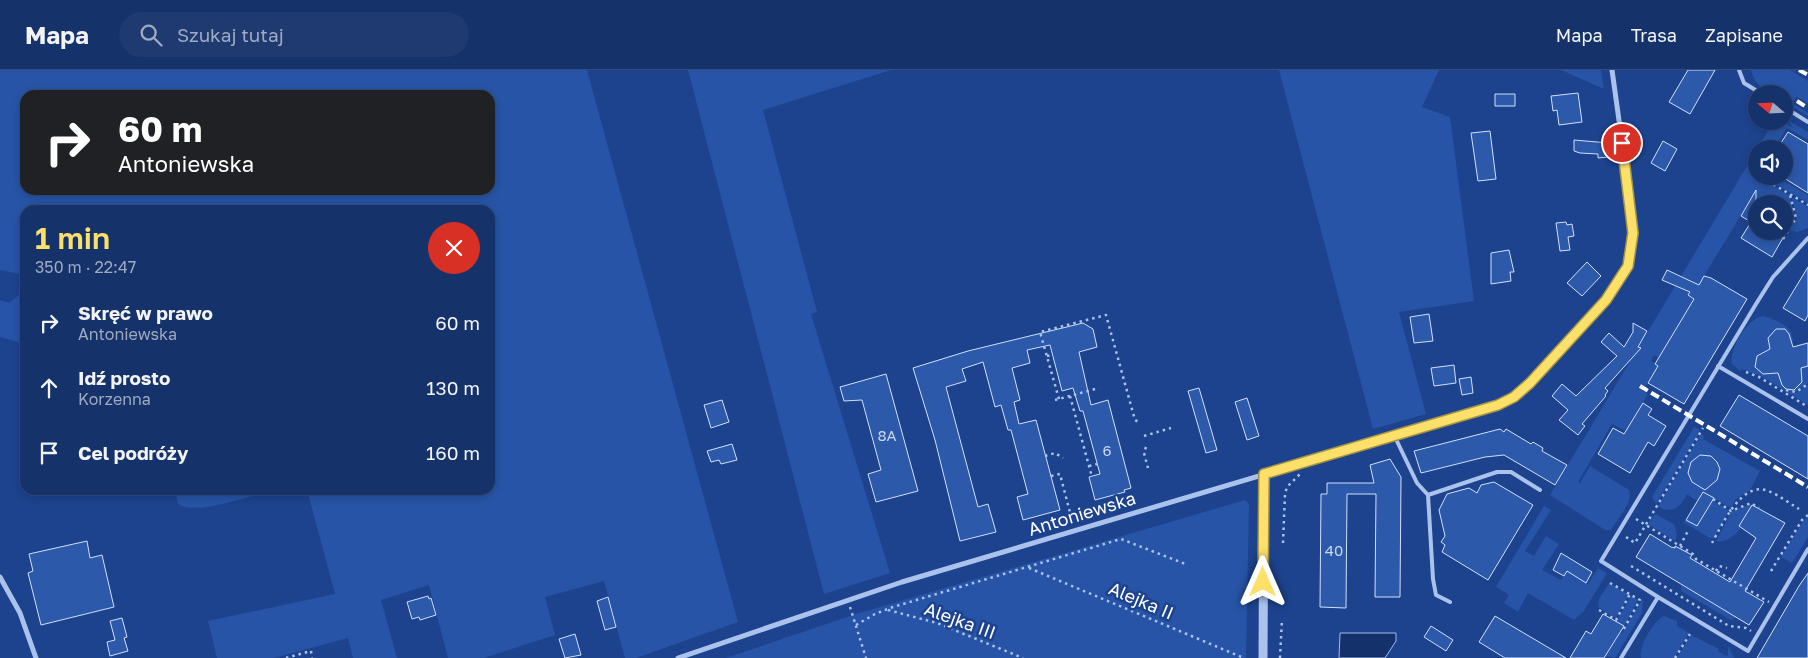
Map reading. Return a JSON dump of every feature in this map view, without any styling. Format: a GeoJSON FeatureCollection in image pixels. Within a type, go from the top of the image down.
{"type":"FeatureCollection","features":[{"type":"Feature","properties":{"kind":"street","name":"Antoniewska"},"geometry":{"type":"LineString","coordinates":[[678,658],[902,582],[1498,405],[1514,397],[1530,383],[1606,300],[1628,266],[1633,233],[1632,214],[1612,70]]}},
{"type":"Feature","properties":{"kind":"street"},"geometry":{"type":"LineString","coordinates":[[1263,658],[1264,474]]}},
{"type":"Feature","properties":{"kind":"street"},"geometry":{"type":"LineString","coordinates":[[0,577],[20,613],[36,658]]}},
{"type":"Feature","properties":{"kind":"lane"},"geometry":{"type":"LineString","coordinates":[[1739,70],[1744,83],[1748,85]]}},
{"type":"Feature","properties":{"kind":"lane"},"geometry":{"type":"LineString","coordinates":[[1793,113],[1808,122]]}},
{"type":"Feature","properties":{"kind":"lane"},"geometry":{"type":"LineString","coordinates":[[1808,238],[1773,277],[1601,561],[1748,650],[1808,549]]}},
{"type":"Feature","properties":{"kind":"lane"},"geometry":{"type":"LineString","coordinates":[[1718,366],[1808,419]]}},
{"type":"Feature","properties":{"kind":"lane"},"geometry":{"type":"LineString","coordinates":[[1394,435],[1417,483],[1428,495],[1433,579],[1436,595],[1450,602]]}},
{"type":"Feature","properties":{"kind":"lane"},"geometry":{"type":"LineString","coordinates":[[1428,495],[1496,472],[1511,472],[1540,490]]}},
{"type":"Feature","properties":{"kind":"lane"},"geometry":{"type":"LineString","coordinates":[[1621,658],[1658,596]]}},
{"type":"Feature","properties":{"kind":"path"},"geometry":{"type":"LineString","coordinates":[[1775,185],[1808,205]]}},
{"type":"Feature","properties":{"kind":"path"},"geometry":{"type":"LineString","coordinates":[[1793,206],[1796,218],[1793,223]]}},
{"type":"Feature","properties":{"kind":"path"},"geometry":{"type":"LineString","coordinates":[[1059,399],[1040,332],[1106,315],[1136,420],[1140,423]]}},
{"type":"Feature","properties":{"kind":"path"},"geometry":{"type":"LineString","coordinates":[[1047,356],[1053,355]]}},
{"type":"Feature","properties":{"kind":"path"},"geometry":{"type":"LineString","coordinates":[[1742,371],[1759,377],[1808,407]]}},
{"type":"Feature","properties":{"kind":"path"},"geometry":{"type":"LineString","coordinates":[[1786,390],[1796,392],[1808,384]]}},
{"type":"Feature","properties":{"kind":"path"},"geometry":{"type":"LineString","coordinates":[[1055,400],[1099,388]]}},
{"type":"Feature","properties":{"kind":"path"},"geometry":{"type":"LineString","coordinates":[[1070,396],[1092,477]]}},
{"type":"Feature","properties":{"kind":"path"},"geometry":{"type":"LineString","coordinates":[[1144,436],[1171,428]]}},
{"type":"Feature","properties":{"kind":"path"},"geometry":{"type":"LineString","coordinates":[[1629,532],[1626,538],[1635,543],[1704,428]]}},
{"type":"Feature","properties":{"kind":"path"},"geometry":{"type":"LineString","coordinates":[[1146,447],[1144,453],[1148,468]]}},
{"type":"Feature","properties":{"kind":"path"},"geometry":{"type":"LineString","coordinates":[[1045,456],[1055,454],[1064,458]]}},
{"type":"Feature","properties":{"kind":"path"},"geometry":{"type":"LineString","coordinates":[[1283,543],[1287,487],[1305,469],[1307,461]]}},
{"type":"Feature","properties":{"kind":"path"},"geometry":{"type":"LineString","coordinates":[[1089,466],[1097,464]]}},
{"type":"Feature","properties":{"kind":"path"},"geometry":{"type":"LineString","coordinates":[[1051,476],[1060,474],[1074,531]]}},
{"type":"Feature","properties":{"kind":"path"},"geometry":{"type":"LineString","coordinates":[[1712,542],[1737,500],[1754,490],[1766,490],[1799,509]]}},
{"type":"Feature","properties":{"kind":"path"},"geometry":{"type":"LineString","coordinates":[[1713,499],[1731,510]]}},
{"type":"Feature","properties":{"kind":"path"},"geometry":{"type":"LineString","coordinates":[[1731,510],[1751,503],[1759,508]]}},
{"type":"Feature","properties":{"kind":"path"},"geometry":{"type":"LineString","coordinates":[[1633,525],[1639,515]]}},
{"type":"Feature","properties":{"kind":"path"},"geometry":{"type":"LineString","coordinates":[[1771,571],[1802,520],[1808,516]]}},
{"type":"Feature","properties":{"kind":"path"},"geometry":{"type":"LineString","coordinates":[[1636,519],[1693,554],[1696,559],[1768,600]]}},
{"type":"Feature","properties":{"kind":"path"},"geometry":{"type":"LineString","coordinates":[[1680,546],[1689,529]]}},
{"type":"Feature","properties":{"kind":"path"},"geometry":{"type":"LineString","coordinates":[[856,625],[875,614],[1121,539],[1188,565]]}},
{"type":"Feature","properties":{"kind":"path"},"geometry":{"type":"LineString","coordinates":[[1630,566],[1729,626],[1746,628],[1751,631]]}},
{"type":"Feature","properties":{"kind":"path"},"geometry":{"type":"LineString","coordinates":[[1716,571],[1719,566],[1727,568]]}},
{"type":"Feature","properties":{"kind":"path","name":"Alejka II"},"geometry":{"type":"LineString","coordinates":[[1029,568],[1244,658]]}},
{"type":"Feature","properties":{"kind":"path"},"geometry":{"type":"LineString","coordinates":[[1610,583],[1640,600],[1622,632]]}},
{"type":"Feature","properties":{"kind":"path"},"geometry":{"type":"LineString","coordinates":[[1599,610],[1616,620],[1630,594]]}},
{"type":"Feature","properties":{"kind":"path","name":"Alejka III"},"geometry":{"type":"LineString","coordinates":[[888,610],[936,623],[1023,658]]}},
{"type":"Feature","properties":{"kind":"path"},"geometry":{"type":"LineString","coordinates":[[853,615],[866,658]]}},
{"type":"Feature","properties":{"kind":"path"},"geometry":{"type":"LineString","coordinates":[[1280,658],[1282,619]]}},
{"type":"Feature","properties":{"kind":"path"},"geometry":{"type":"LineString","coordinates":[[1675,658],[1690,634]]}},
{"type":"Feature","properties":{"kind":"path"},"geometry":{"type":"LineString","coordinates":[[286,658],[311,651],[312,658]]}},
{"type":"Feature","properties":{"kind":"shaded area"},"geometry":{"type":"Polygon","coordinates":[[[0,70],[587,70],[738,622],[636,658],[625,658],[604,581],[545,597],[555,635],[484,658],[448,658],[429,585],[381,600],[397,658],[353,658],[348,638],[274,658],[217,658],[208,621],[335,594],[308,495],[495,495],[495,205],[20,205],[20,274],[0,270],[0,70]]]}},
{"type":"Feature","properties":{"kind":"shaded area"},"geometry":{"type":"Polygon","coordinates":[[[688,70],[891,70],[763,110],[817,312],[811,314],[890,573],[824,594],[688,70]]]}},
{"type":"Feature","properties":{"kind":"shaded area"},"geometry":{"type":"Polygon","coordinates":[[[1279,70],[1439,70],[1422,107],[1450,117],[1474,301],[1399,312],[1426,414],[1373,429],[1279,70]]]}},
{"type":"Feature","properties":{"kind":"shaded area"},"geometry":{"type":"Polygon","coordinates":[[[1561,70],[1601,70],[1604,89],[1561,70]]]}},
{"type":"Feature","properties":{"kind":"shaded area"},"geometry":{"type":"Polygon","coordinates":[[[1751,70],[1790,70],[1808,81],[1808,103],[1797,97],[1793,102],[1793,85],[1759,85],[1751,70]]]}},
{"type":"Feature","properties":{"kind":"shaded area"},"geometry":{"type":"Polygon","coordinates":[[[1793,104],[1808,113],[1808,116],[1793,107],[1793,104]]]}},
{"type":"Feature","properties":{"kind":"shaded area"},"geometry":{"type":"Polygon","coordinates":[[[1793,123],[1808,132],[1808,140],[1790,130],[1793,130],[1793,123]]]}},
{"type":"Feature","properties":{"kind":"shaded area"},"geometry":{"type":"Polygon","coordinates":[[[1769,130],[1786,130],[1780,140],[1762,140],[1769,130]]]}},
{"type":"Feature","properties":{"kind":"shaded area"},"geometry":{"type":"Polygon","coordinates":[[[1748,164],[1748,185],[1772,185],[1788,195],[1748,195],[1748,203],[1701,281],[1704,289],[1695,283],[1688,295],[1694,299],[1659,358],[1654,355],[1651,361],[1658,366],[1643,391],[1648,394],[1626,431],[1612,424],[1578,482],[1580,483],[1590,466],[1629,490],[1630,494],[1627,505],[1611,530],[1605,530],[1550,495],[1748,164]]]}},
{"type":"Feature","properties":{"kind":"shaded area"},"geometry":{"type":"Polygon","coordinates":[[[1777,185],[1791,185],[1808,195],[1808,203],[1777,185]]]}},
{"type":"Feature","properties":{"kind":"shaded area"},"geometry":{"type":"Polygon","coordinates":[[[1793,199],[1808,207],[1808,228],[1797,232],[1793,231],[1793,225],[1797,218],[1793,199]]]}},
{"type":"Feature","properties":{"kind":"shaded area"},"geometry":{"type":"Polygon","coordinates":[[[20,294],[20,343],[0,337],[0,300],[9,303],[20,294]]]}},
{"type":"Feature","properties":{"kind":"shaded area"},"geometry":{"type":"Polygon","coordinates":[[[1763,316],[1780,322],[1791,331],[1793,340],[1791,355],[1799,344],[1808,342],[1808,383],[1796,392],[1785,391],[1761,376],[1742,369],[1740,371],[1732,364],[1733,351],[1740,336],[1751,322],[1763,316]]]}},
{"type":"Feature","properties":{"kind":"shaded area"},"geometry":{"type":"Polygon","coordinates":[[[1808,385],[1808,405],[1785,391],[1796,393],[1808,385]]]}},
{"type":"Feature","properties":{"kind":"shaded area"},"geometry":{"type":"Polygon","coordinates":[[[1694,427],[1699,429],[1699,433],[1656,504],[1652,497],[1694,427]]]}},
{"type":"Feature","properties":{"kind":"shaded area"},"geometry":{"type":"Polygon","coordinates":[[[1701,434],[1704,436],[1703,439],[1760,471],[1750,490],[1736,499],[1731,508],[1703,492],[1697,501],[1687,494],[1679,506],[1671,510],[1663,509],[1658,506],[1701,434]]]}},
{"type":"Feature","properties":{"kind":"shaded area"},"geometry":{"type":"Polygon","coordinates":[[[176,495],[255,495],[224,504],[198,508],[178,504],[176,495]]]}},
{"type":"Feature","properties":{"kind":"shaded area"},"geometry":{"type":"Polygon","coordinates":[[[1245,500],[1249,504],[1246,658],[726,658],[853,615],[1245,500]]]}},
{"type":"Feature","properties":{"kind":"shaded area"},"geometry":{"type":"Polygon","coordinates":[[[1712,500],[1729,511],[1714,538],[1710,538],[1683,522],[1686,520],[1697,526],[1712,500]]]}},
{"type":"Feature","properties":{"kind":"shaded area"},"geometry":{"type":"Polygon","coordinates":[[[1751,504],[1748,516],[1735,535],[1729,539],[1716,541],[1732,511],[1751,504]]]}},
{"type":"Feature","properties":{"kind":"shaded area"},"geometry":{"type":"Polygon","coordinates":[[[1544,506],[1551,510],[1525,551],[1534,556],[1546,536],[1559,544],[1542,570],[1561,580],[1567,571],[1588,584],[1598,568],[1607,573],[1584,611],[1574,620],[1528,593],[1518,612],[1504,603],[1509,595],[1496,587],[1544,506]]]}},
{"type":"Feature","properties":{"kind":"shaded area"},"geometry":{"type":"Polygon","coordinates":[[[1655,514],[1674,524],[1677,534],[1675,541],[1648,524],[1655,514]]]}},
{"type":"Feature","properties":{"kind":"shaded area"},"geometry":{"type":"Polygon","coordinates":[[[1808,517],[1808,537],[1792,563],[1781,557],[1804,520],[1808,517]]]}},
{"type":"Feature","properties":{"kind":"shaded area"},"geometry":{"type":"Polygon","coordinates":[[[1609,583],[1629,595],[1616,618],[1598,607],[1599,599],[1609,583]]]}},
{"type":"Feature","properties":{"kind":"shaded area"},"geometry":{"type":"Polygon","coordinates":[[[1681,585],[1736,617],[1731,620],[1681,591],[1681,585]]]}},
{"type":"Feature","properties":{"kind":"shaded area"},"geometry":{"type":"Polygon","coordinates":[[[1631,596],[1638,600],[1624,626],[1617,622],[1617,620],[1631,596]]]}},
{"type":"Feature","properties":{"kind":"shaded area"},"geometry":{"type":"Polygon","coordinates":[[[1643,598],[1642,613],[1615,658],[1606,656],[1620,632],[1622,633],[1643,598]]]}},
{"type":"Feature","properties":{"kind":"shaded area"},"geometry":{"type":"Polygon","coordinates":[[[1664,616],[1677,621],[1677,626],[1689,633],[1674,658],[1641,658],[1642,647],[1648,634],[1655,623],[1664,616]]]}},
{"type":"Feature","properties":{"kind":"shaded area"},"geometry":{"type":"Polygon","coordinates":[[[1340,633],[1396,633],[1396,641],[1385,658],[1339,658],[1340,633]]]}},
{"type":"Feature","properties":{"kind":"shaded area"},"geometry":{"type":"Polygon","coordinates":[[[1691,635],[1719,649],[1718,651],[1726,656],[1728,655],[1728,645],[1734,658],[1677,658],[1691,635]]]}},
{"type":"Feature","properties":{"kind":"building"},"geometry":{"type":"Polygon","coordinates":[[[1688,70],[1715,70],[1690,114],[1669,102],[1688,70]]]}},
{"type":"Feature","properties":{"kind":"building"},"geometry":{"type":"Polygon","coordinates":[[[1578,93],[1582,122],[1559,125],[1557,110],[1553,111],[1551,96],[1578,93]]]}},
{"type":"Feature","properties":{"kind":"building"},"geometry":{"type":"Polygon","coordinates":[[[1495,94],[1515,94],[1515,106],[1495,106],[1495,94]]]}},
{"type":"Feature","properties":{"kind":"building"},"geometry":{"type":"Polygon","coordinates":[[[1490,131],[1496,179],[1478,181],[1471,133],[1490,131]]]}},
{"type":"Feature","properties":{"kind":"building"},"geometry":{"type":"Polygon","coordinates":[[[1788,132],[1808,144],[1808,193],[1793,184],[1793,140],[1783,140],[1788,132]]]}},
{"type":"Feature","properties":{"kind":"building"},"geometry":{"type":"Polygon","coordinates":[[[1574,140],[1609,143],[1609,157],[1598,158],[1598,154],[1574,151],[1574,140]]]}},
{"type":"Feature","properties":{"kind":"building"},"geometry":{"type":"Polygon","coordinates":[[[1663,141],[1677,149],[1665,171],[1651,163],[1663,141]]]}},
{"type":"Feature","properties":{"kind":"building"},"geometry":{"type":"Polygon","coordinates":[[[1748,204],[1748,220],[1741,216],[1748,204]]]}},
{"type":"Feature","properties":{"kind":"building"},"geometry":{"type":"Polygon","coordinates":[[[1566,222],[1567,225],[1572,224],[1574,236],[1568,237],[1570,250],[1560,251],[1556,223],[1566,222]]]}},
{"type":"Feature","properties":{"kind":"building"},"geometry":{"type":"Polygon","coordinates":[[[1748,227],[1748,240],[1782,240],[1772,257],[1741,238],[1748,227]]]}},
{"type":"Feature","properties":{"kind":"building"},"geometry":{"type":"Polygon","coordinates":[[[1509,250],[1514,272],[1510,272],[1511,281],[1491,284],[1491,253],[1509,250]]]}},
{"type":"Feature","properties":{"kind":"building"},"geometry":{"type":"Polygon","coordinates":[[[1587,262],[1601,276],[1582,296],[1567,283],[1587,262]]]}},
{"type":"Feature","properties":{"kind":"building"},"geometry":{"type":"Polygon","coordinates":[[[1808,267],[1808,315],[1805,321],[1783,308],[1808,267]]]}},
{"type":"Feature","properties":{"kind":"building"},"geometry":{"type":"Polygon","coordinates":[[[1667,270],[1699,285],[1704,276],[1711,278],[1747,299],[1684,404],[1648,383],[1658,366],[1655,364],[1694,299],[1688,295],[1690,292],[1662,280],[1667,270]]]}},
{"type":"Feature","properties":{"kind":"building"},"geometry":{"type":"Polygon","coordinates":[[[1429,314],[1433,341],[1414,343],[1410,317],[1429,314]]]}},
{"type":"Feature","properties":{"kind":"building"},"geometry":{"type":"Polygon","coordinates":[[[1083,323],[1093,329],[1097,347],[1079,352],[1091,405],[1108,400],[1131,488],[1124,490],[1125,492],[1095,500],[1089,477],[1100,474],[1083,411],[1080,411],[1073,388],[1062,391],[1050,345],[1027,350],[1030,363],[1012,368],[1020,400],[1014,402],[1019,424],[1036,420],[1060,510],[1023,520],[1017,497],[1028,494],[1011,430],[1008,430],[1001,405],[995,407],[983,362],[962,369],[966,381],[946,387],[978,507],[988,504],[996,532],[960,541],[935,440],[913,368],[968,351],[1083,323]]]}},
{"type":"Feature","properties":{"kind":"building"},"geometry":{"type":"Polygon","coordinates":[[[1633,323],[1647,331],[1638,347],[1641,348],[1605,388],[1608,391],[1606,396],[1582,424],[1585,426],[1578,435],[1559,420],[1568,410],[1552,396],[1562,384],[1576,396],[1617,356],[1601,342],[1609,333],[1624,347],[1633,332],[1633,323]]]}},
{"type":"Feature","properties":{"kind":"building"},"geometry":{"type":"Polygon","coordinates":[[[1776,329],[1785,329],[1789,334],[1793,347],[1808,343],[1808,366],[1801,368],[1802,382],[1794,390],[1786,389],[1782,385],[1778,373],[1763,374],[1755,367],[1757,356],[1770,349],[1768,338],[1776,329]]]}},
{"type":"Feature","properties":{"kind":"building"},"geometry":{"type":"Polygon","coordinates":[[[1454,365],[1456,383],[1434,386],[1431,368],[1454,365]]]}},
{"type":"Feature","properties":{"kind":"building"},"geometry":{"type":"Polygon","coordinates":[[[886,374],[918,491],[876,502],[868,474],[881,470],[862,400],[844,401],[840,387],[886,374]]]}},
{"type":"Feature","properties":{"kind":"building"},"geometry":{"type":"Polygon","coordinates":[[[1471,377],[1473,393],[1462,395],[1459,379],[1471,377]]]}},
{"type":"Feature","properties":{"kind":"building"},"geometry":{"type":"Polygon","coordinates":[[[1199,388],[1217,450],[1206,453],[1188,391],[1199,388]]]}},
{"type":"Feature","properties":{"kind":"building"},"geometry":{"type":"Polygon","coordinates":[[[1739,395],[1808,436],[1808,479],[1720,426],[1739,395]]]}},
{"type":"Feature","properties":{"kind":"building"},"geometry":{"type":"Polygon","coordinates":[[[1247,398],[1259,436],[1247,440],[1235,402],[1247,398]]]}},
{"type":"Feature","properties":{"kind":"building"},"geometry":{"type":"Polygon","coordinates":[[[722,400],[729,422],[711,428],[704,405],[722,400]]]}},
{"type":"Feature","properties":{"kind":"building"},"geometry":{"type":"Polygon","coordinates":[[[1643,403],[1652,409],[1648,415],[1666,426],[1654,446],[1648,442],[1630,473],[1598,454],[1613,428],[1624,434],[1643,403]]]}},
{"type":"Feature","properties":{"kind":"building"},"geometry":{"type":"Polygon","coordinates":[[[1500,429],[1504,432],[1506,429],[1531,444],[1533,442],[1543,448],[1542,451],[1567,465],[1555,485],[1504,455],[1485,457],[1421,473],[1414,451],[1500,429]]]}},
{"type":"Feature","properties":{"kind":"building"},"geometry":{"type":"Polygon","coordinates":[[[732,444],[737,460],[721,464],[719,460],[711,462],[707,451],[732,444]]]}},
{"type":"Feature","properties":{"kind":"building"},"geometry":{"type":"Polygon","coordinates":[[[1700,455],[1711,456],[1717,462],[1720,469],[1717,480],[1705,490],[1692,482],[1688,473],[1691,462],[1700,455]]]}},
{"type":"Feature","properties":{"kind":"building"},"geometry":{"type":"Polygon","coordinates":[[[1390,459],[1401,477],[1400,597],[1375,597],[1376,494],[1347,494],[1346,608],[1320,607],[1321,494],[1327,494],[1327,483],[1374,483],[1370,465],[1390,459]]]}},
{"type":"Feature","properties":{"kind":"building"},"geometry":{"type":"Polygon","coordinates":[[[1494,482],[1533,505],[1488,580],[1442,552],[1445,545],[1441,542],[1445,536],[1439,510],[1447,494],[1469,488],[1477,493],[1481,485],[1494,482]]]}},
{"type":"Feature","properties":{"kind":"building"},"geometry":{"type":"Polygon","coordinates":[[[1703,492],[1714,498],[1697,526],[1686,520],[1703,492]]]}},
{"type":"Feature","properties":{"kind":"building"},"geometry":{"type":"Polygon","coordinates":[[[1752,505],[1785,523],[1745,591],[1764,602],[1749,625],[1636,557],[1650,534],[1671,547],[1675,548],[1675,546],[1692,555],[1690,558],[1730,582],[1756,538],[1739,526],[1752,505]]]}},
{"type":"Feature","properties":{"kind":"building"},"geometry":{"type":"Polygon","coordinates":[[[87,541],[90,558],[102,555],[114,607],[41,625],[28,573],[33,571],[29,554],[87,541]]]}},
{"type":"Feature","properties":{"kind":"building"},"geometry":{"type":"Polygon","coordinates":[[[1561,553],[1592,572],[1586,583],[1567,571],[1564,576],[1553,570],[1561,553]]]}},
{"type":"Feature","properties":{"kind":"building"},"geometry":{"type":"Polygon","coordinates":[[[1808,573],[1808,658],[1757,658],[1799,586],[1808,573]]]}},
{"type":"Feature","properties":{"kind":"building"},"geometry":{"type":"Polygon","coordinates":[[[428,596],[429,599],[431,598],[436,615],[420,620],[419,617],[412,619],[407,602],[428,596]]]}},
{"type":"Feature","properties":{"kind":"building"},"geometry":{"type":"Polygon","coordinates":[[[608,597],[616,627],[605,630],[597,601],[608,597]]]}},
{"type":"Feature","properties":{"kind":"building"},"geometry":{"type":"Polygon","coordinates":[[[1603,614],[1624,626],[1604,658],[1570,658],[1586,631],[1591,634],[1603,614]]]}},
{"type":"Feature","properties":{"kind":"building"},"geometry":{"type":"Polygon","coordinates":[[[1495,616],[1566,658],[1505,658],[1479,642],[1495,616]]]}},
{"type":"Feature","properties":{"kind":"building"},"geometry":{"type":"Polygon","coordinates":[[[122,618],[127,637],[124,638],[128,651],[110,656],[107,642],[115,640],[110,621],[122,618]]]}},
{"type":"Feature","properties":{"kind":"building"},"geometry":{"type":"Polygon","coordinates":[[[1431,626],[1453,640],[1446,651],[1424,637],[1431,626]]]}},
{"type":"Feature","properties":{"kind":"building"},"geometry":{"type":"Polygon","coordinates":[[[575,634],[581,655],[565,658],[559,639],[575,634]]]}},
{"type":"Feature","properties":{"kind":"railway"},"geometry":{"type":"LineString","coordinates":[[1799,70],[1808,75]]}},
{"type":"Feature","properties":{"kind":"railway"},"geometry":{"type":"LineString","coordinates":[[1797,101],[1808,108]]}},
{"type":"Feature","properties":{"kind":"railway"},"geometry":{"type":"LineString","coordinates":[[1640,386],[1808,487]]}},
{"type":"Feature","properties":{"kind":"route"},"geometry":{"type":"LineString","coordinates":[[1263,582],[1264,474],[1498,405],[1514,397],[1530,383],[1606,300],[1623,276],[1632,252],[1632,214],[1622,143]]}}]}
